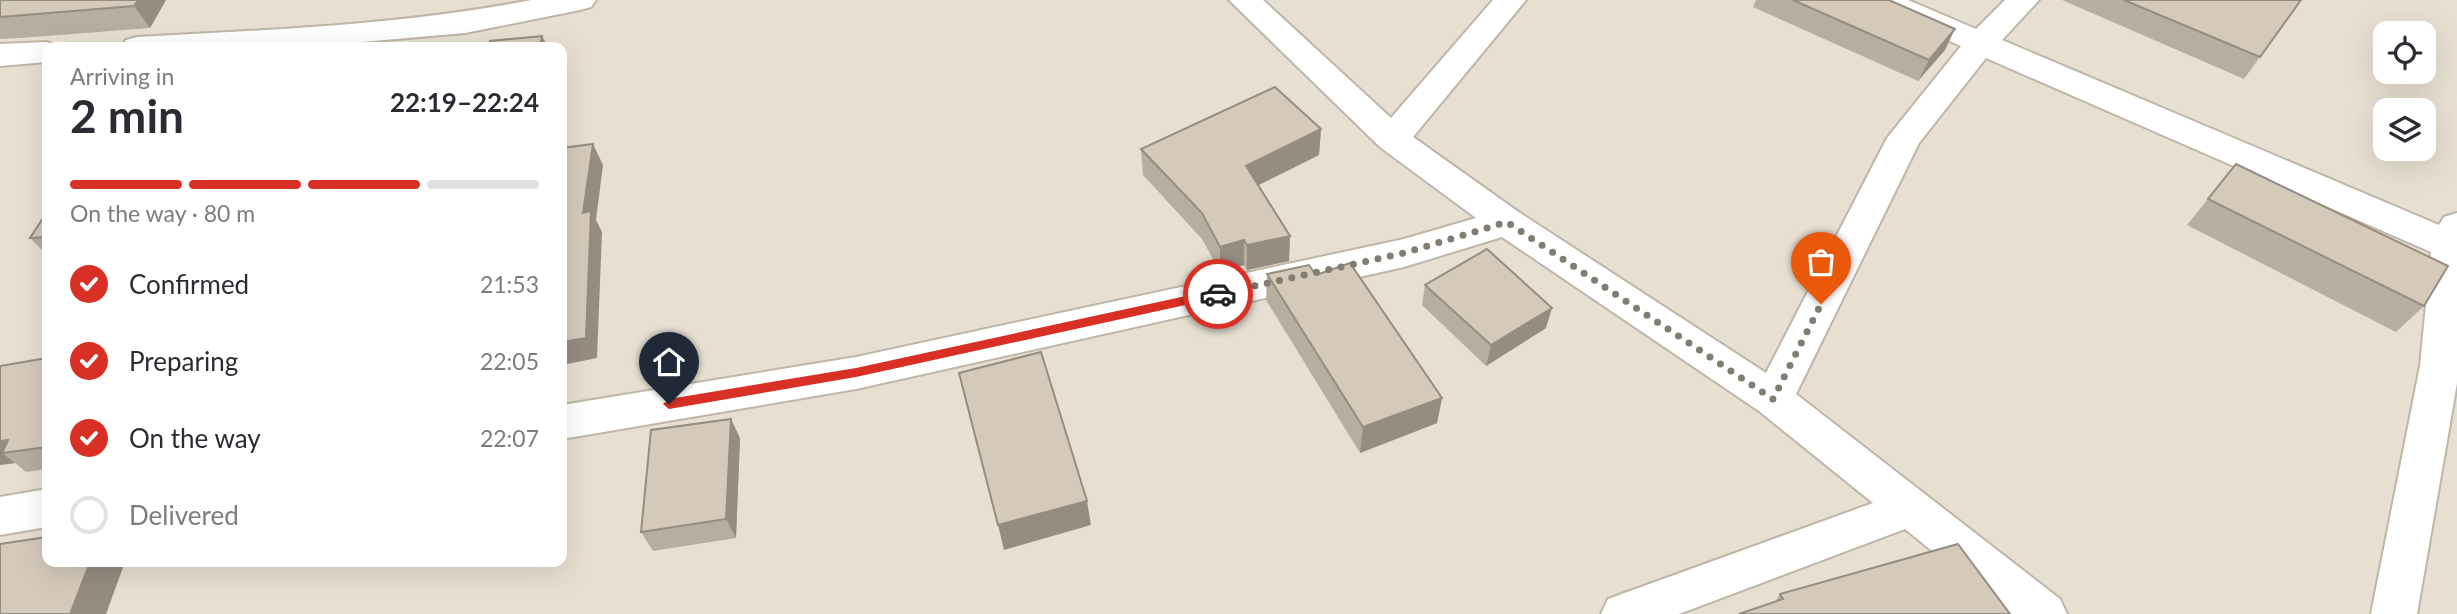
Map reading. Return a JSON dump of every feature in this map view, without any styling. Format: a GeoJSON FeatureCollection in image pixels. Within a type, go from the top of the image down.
{"type":"FeatureCollection","features":[{"type":"Feature","properties":{"kind":"street"},"geometry":{"type":"LineString","coordinates":[[239,42],[465,23],[580,0]]}},
{"type":"Feature","properties":{"kind":"street"},"geometry":{"type":"LineString","coordinates":[[1245,0],[1392,139],[1507,222],[1773,399],[2045,614]]}},
{"type":"Feature","properties":{"kind":"street"},"geometry":{"type":"LineString","coordinates":[[1392,139],[1510,0]]}},
{"type":"Feature","properties":{"kind":"street"},"geometry":{"type":"LineString","coordinates":[[1881,0],[2455,239],[2440,366],[2394,614]]}},
{"type":"Feature","properties":{"kind":"street"},"geometry":{"type":"LineString","coordinates":[[1773,399],[1904,138],[1981,43],[2023,0]]}},
{"type":"Feature","properties":{"kind":"street"},"geometry":{"type":"LineString","coordinates":[[0,55],[42,52]]}},
{"type":"Feature","properties":{"kind":"street"},"geometry":{"type":"LineString","coordinates":[[567,421],[869,370],[1404,253],[1507,222]]}},
{"type":"Feature","properties":{"kind":"street"},"geometry":{"type":"LineString","coordinates":[[1624,614],[1911,508]]}},
{"type":"Feature","properties":{"kind":"street"},"geometry":{"type":"LineString","coordinates":[[0,516],[42,509]]}},
{"type":"Feature","properties":{"kind":"shaded area"},"geometry":{"type":"Polygon","coordinates":[[[0,0],[2457,0],[2457,614],[0,614],[0,0]]]}},
{"type":"Feature","properties":{"kind":"building"},"geometry":{"type":"Polygon","coordinates":[[[0,0],[138,0],[134,6],[0,17],[0,0]]]}},
{"type":"Feature","properties":{"kind":"building"},"geometry":{"type":"Polygon","coordinates":[[[1793,0],[1889,0],[1955,29],[1929,60],[1793,0]]]}},
{"type":"Feature","properties":{"kind":"building"},"geometry":{"type":"Polygon","coordinates":[[[2124,0],[2301,0],[2260,57],[2124,0]]]}},
{"type":"Feature","properties":{"kind":"building"},"geometry":{"type":"Polygon","coordinates":[[[542,36],[541,42],[490,41],[542,36]]]}},
{"type":"Feature","properties":{"kind":"building"},"geometry":{"type":"Polygon","coordinates":[[[1275,87],[1321,129],[1246,166],[1290,236],[1247,245],[1244,240],[1220,247],[1202,213],[1141,149],[1275,87]]]}},
{"type":"Feature","properties":{"kind":"building"},"geometry":{"type":"Polygon","coordinates":[[[593,144],[583,213],[591,211],[586,338],[567,341],[567,147],[593,144]]]}},
{"type":"Feature","properties":{"kind":"building"},"geometry":{"type":"Polygon","coordinates":[[[2236,164],[2448,266],[2424,306],[2208,199],[2236,164]]]}},
{"type":"Feature","properties":{"kind":"building"},"geometry":{"type":"Polygon","coordinates":[[[42,220],[42,237],[30,238],[42,220]]]}},
{"type":"Feature","properties":{"kind":"building"},"geometry":{"type":"Polygon","coordinates":[[[1487,249],[1552,308],[1491,345],[1425,285],[1487,249]]]}},
{"type":"Feature","properties":{"kind":"building"},"geometry":{"type":"Polygon","coordinates":[[[1350,263],[1442,398],[1363,427],[1267,274],[1309,265],[1316,275],[1350,263]]]}},
{"type":"Feature","properties":{"kind":"building"},"geometry":{"type":"Polygon","coordinates":[[[1041,352],[1087,501],[998,525],[959,373],[1041,352]]]}},
{"type":"Feature","properties":{"kind":"building"},"geometry":{"type":"Polygon","coordinates":[[[42,359],[42,448],[2,453],[8,440],[0,441],[0,366],[42,359]]]}},
{"type":"Feature","properties":{"kind":"building"},"geometry":{"type":"Polygon","coordinates":[[[731,419],[726,519],[641,532],[651,430],[731,419]]]}},
{"type":"Feature","properties":{"kind":"building"},"geometry":{"type":"Polygon","coordinates":[[[42,538],[42,567],[88,567],[70,614],[0,614],[0,544],[42,538]]]}},
{"type":"Feature","properties":{"kind":"building"},"geometry":{"type":"Polygon","coordinates":[[[1958,544],[2010,614],[1739,614],[1783,599],[1780,594],[1958,544]]]}},
{"type":"Feature","properties":{"kind":"way so far"},"geometry":{"type":"LineString","coordinates":[[1218,294],[1404,253],[1507,222],[1773,399],[1821,304]]}},
{"type":"Feature","properties":{"kind":"route"},"geometry":{"type":"LineString","coordinates":[[669,404],[856,373],[1218,294]]}}]}
